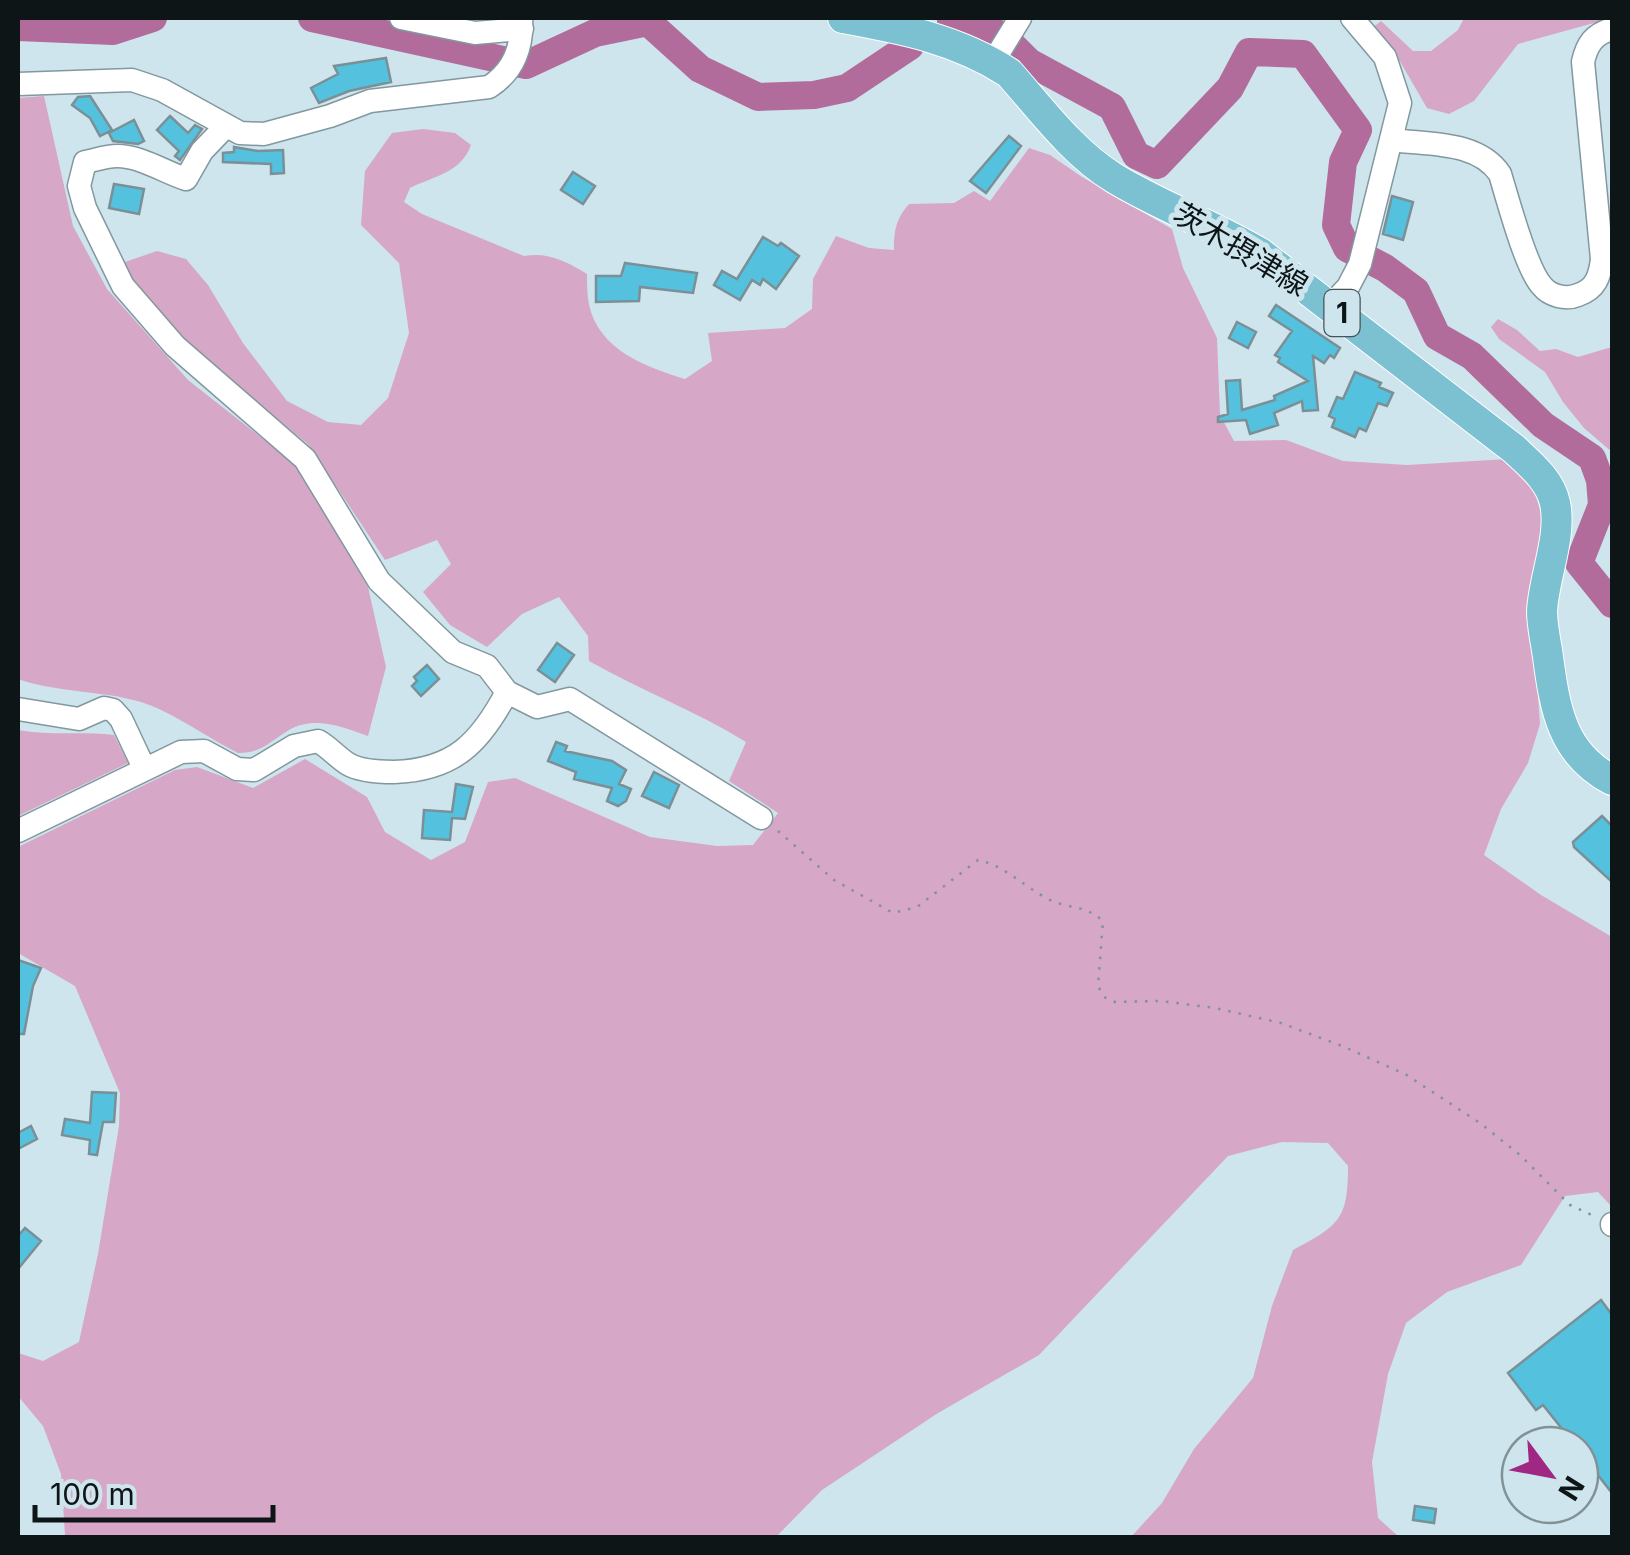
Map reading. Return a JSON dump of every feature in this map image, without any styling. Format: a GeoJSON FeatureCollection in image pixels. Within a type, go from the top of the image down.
{"type":"FeatureCollection","features":[{"type":"Feature","properties":{"kind":"main road","name":"茨木摂津線"},"geometry":{"type":"LineString","coordinates":[[843,18],[951,42],[996,57],[1092,161],[1114,178],[1222,230],[1260,253],[1514,448],[1543,477],[1555,500],[1556,518],[1542,613],[1555,708],[1574,750],[1597,772],[1612,780]]}},
{"type":"Feature","properties":{"kind":"street"},"geometry":{"type":"LineString","coordinates":[[18,84],[132,80],[162,90],[240,133],[264,134],[370,101],[490,87],[504,77],[521,31],[475,33],[402,18]]}},
{"type":"Feature","properties":{"kind":"street"},"geometry":{"type":"LineString","coordinates":[[1331,305],[1348,288],[1362,256],[1400,103],[1385,57],[1352,18]]}},
{"type":"Feature","properties":{"kind":"street"},"geometry":{"type":"LineString","coordinates":[[996,57],[1018,21]]}},
{"type":"Feature","properties":{"kind":"street"},"geometry":{"type":"LineString","coordinates":[[1393,140],[1468,150],[1493,163],[1539,283],[1559,296],[1572,298],[1585,292],[1596,284],[1602,258],[1582,62],[1595,36],[1612,29]]}},
{"type":"Feature","properties":{"kind":"street"},"geometry":{"type":"LineString","coordinates":[[226,126],[202,152],[186,179],[140,160],[117,156],[86,162],[79,186],[85,208],[123,286],[175,346],[305,459],[379,582],[454,652],[487,666],[507,692],[537,707],[570,699],[761,818]]}},
{"type":"Feature","properties":{"kind":"street"},"geometry":{"type":"LineString","coordinates":[[18,831],[180,752],[204,751],[237,768],[254,770],[294,746],[318,741],[349,765],[382,772],[418,771],[447,762],[474,742],[507,692]]}},
{"type":"Feature","properties":{"kind":"street"},"geometry":{"type":"LineString","coordinates":[[18,709],[78,719],[104,708],[113,710],[144,768]]}},
{"type":"Feature","properties":{"kind":"path"},"geometry":{"type":"LineString","coordinates":[[761,818],[834,880],[893,913],[917,907],[978,860],[996,864],[1051,900],[1091,910],[1102,922],[1098,986],[1104,997],[1115,1002],[1161,1001],[1214,1008],[1281,1023],[1342,1046],[1404,1074],[1480,1123],[1570,1206],[1612,1225]]}},
{"type":"Feature","properties":{"kind":"shaded area"},"geometry":{"type":"Polygon","coordinates":[[[1464,18],[1612,18],[1518,44],[1474,101],[1449,114],[1427,108],[1398,58],[1372,28],[1381,21],[1413,51],[1431,51],[1458,30],[1464,18]]]}},
{"type":"Feature","properties":{"kind":"shaded area"},"geometry":{"type":"Polygon","coordinates":[[[44,96],[73,226],[107,289],[188,380],[296,465],[368,587],[386,667],[368,736],[328,724],[308,723],[259,749],[238,753],[153,706],[18,679],[18,98],[44,96]]]}},
{"type":"Feature","properties":{"kind":"shaded area"},"geometry":{"type":"Polygon","coordinates":[[[423,129],[455,133],[471,145],[454,168],[410,188],[404,202],[422,214],[524,256],[557,259],[587,274],[594,321],[613,345],[640,362],[685,379],[712,361],[708,333],[785,328],[812,309],[813,279],[836,236],[869,248],[894,250],[897,225],[909,204],[954,203],[974,191],[990,201],[1029,148],[1050,155],[1172,229],[1183,268],[1217,338],[1220,415],[1234,441],[1286,440],[1343,461],[1407,465],[1508,459],[1529,475],[1544,521],[1532,613],[1540,724],[1528,763],[1501,809],[1484,855],[1612,937],[1612,1207],[1598,1192],[1565,1196],[1521,1265],[1447,1292],[1406,1323],[1388,1374],[1372,1462],[1378,1518],[1399,1537],[1131,1537],[1162,1503],[1194,1449],[1253,1378],[1272,1306],[1293,1250],[1331,1226],[1343,1209],[1348,1166],[1328,1143],[1282,1142],[1228,1156],[1039,1355],[938,1413],[822,1490],[776,1537],[65,1535],[61,1474],[43,1426],[18,1396],[18,1353],[43,1361],[79,1342],[98,1254],[119,1126],[120,1093],[75,986],[18,953],[18,847],[175,770],[197,767],[253,788],[305,759],[367,797],[385,832],[431,860],[465,842],[488,782],[515,778],[650,837],[717,846],[753,845],[778,813],[729,781],[746,742],[589,661],[588,636],[559,597],[522,614],[487,647],[450,625],[423,592],[451,564],[437,540],[385,560],[309,445],[181,339],[128,276],[125,262],[157,251],[186,259],[287,401],[328,422],[361,425],[388,398],[409,333],[399,263],[361,225],[365,171],[392,133],[423,129]]]}},
{"type":"Feature","properties":{"kind":"shaded area"},"geometry":{"type":"Polygon","coordinates":[[[1498,319],[1540,351],[1556,349],[1578,357],[1612,347],[1612,452],[1584,428],[1545,372],[1499,339],[1491,327],[1498,319]]]}},
{"type":"Feature","properties":{"kind":"shaded area"},"geometry":{"type":"Polygon","coordinates":[[[18,730],[114,735],[128,763],[18,816],[18,730]]]}},
{"type":"Feature","properties":{"kind":"building"},"geometry":{"type":"Polygon","coordinates":[[[386,58],[391,82],[349,91],[319,103],[311,88],[338,74],[334,66],[386,58]]]}},
{"type":"Feature","properties":{"kind":"building"},"geometry":{"type":"Polygon","coordinates":[[[90,96],[112,130],[100,136],[90,118],[72,105],[78,97],[90,96]]]}},
{"type":"Feature","properties":{"kind":"building"},"geometry":{"type":"Polygon","coordinates":[[[170,116],[188,133],[195,125],[202,129],[180,160],[175,156],[179,151],[157,130],[170,116]]]}},
{"type":"Feature","properties":{"kind":"building"},"geometry":{"type":"Polygon","coordinates":[[[134,120],[144,141],[113,141],[109,133],[134,120]]]}},
{"type":"Feature","properties":{"kind":"building"},"geometry":{"type":"Polygon","coordinates":[[[1009,136],[1021,146],[986,193],[970,181],[1009,136]]]}},
{"type":"Feature","properties":{"kind":"building"},"geometry":{"type":"Polygon","coordinates":[[[234,147],[283,150],[284,173],[271,174],[271,164],[223,162],[223,153],[234,152],[234,147]]]}},
{"type":"Feature","properties":{"kind":"building"},"geometry":{"type":"Polygon","coordinates":[[[573,172],[595,186],[583,204],[561,190],[573,172]]]}},
{"type":"Feature","properties":{"kind":"building"},"geometry":{"type":"Polygon","coordinates":[[[114,184],[144,189],[139,214],[109,208],[114,184]]]}},
{"type":"Feature","properties":{"kind":"building"},"geometry":{"type":"Polygon","coordinates":[[[1392,196],[1413,202],[1403,240],[1383,234],[1392,196]]]}},
{"type":"Feature","properties":{"kind":"building"},"geometry":{"type":"Polygon","coordinates":[[[763,237],[778,246],[781,243],[799,256],[776,289],[763,279],[760,285],[752,280],[740,300],[714,285],[722,271],[737,279],[763,237]]]}},
{"type":"Feature","properties":{"kind":"building"},"geometry":{"type":"Polygon","coordinates":[[[625,263],[697,273],[693,293],[640,287],[639,301],[596,302],[596,276],[621,276],[625,263]]]}},
{"type":"Feature","properties":{"kind":"building"},"geometry":{"type":"Polygon","coordinates":[[[1276,305],[1340,348],[1334,358],[1330,355],[1324,363],[1313,356],[1318,410],[1303,411],[1302,401],[1274,413],[1278,425],[1250,434],[1246,420],[1218,422],[1218,417],[1228,414],[1226,381],[1240,380],[1242,410],[1275,400],[1274,396],[1308,381],[1278,362],[1280,358],[1275,355],[1292,331],[1269,316],[1276,305]]]}},
{"type":"Feature","properties":{"kind":"building"},"geometry":{"type":"Polygon","coordinates":[[[1237,322],[1256,332],[1248,348],[1229,338],[1237,322]]]}},
{"type":"Feature","properties":{"kind":"building"},"geometry":{"type":"Polygon","coordinates":[[[1355,372],[1393,393],[1387,406],[1378,403],[1366,431],[1359,428],[1355,437],[1332,427],[1335,419],[1329,416],[1337,397],[1343,399],[1355,372]]]}},
{"type":"Feature","properties":{"kind":"building"},"geometry":{"type":"Polygon","coordinates":[[[557,643],[574,655],[555,682],[538,670],[557,643]]]}},
{"type":"Feature","properties":{"kind":"building"},"geometry":{"type":"Polygon","coordinates":[[[427,665],[439,679],[421,696],[412,686],[417,681],[414,677],[427,665]]]}},
{"type":"Feature","properties":{"kind":"building"},"geometry":{"type":"Polygon","coordinates":[[[556,742],[567,746],[565,751],[612,761],[626,770],[619,784],[631,789],[626,801],[618,806],[607,801],[612,788],[574,779],[576,772],[548,761],[556,742]]]}},
{"type":"Feature","properties":{"kind":"building"},"geometry":{"type":"Polygon","coordinates":[[[654,772],[679,785],[669,808],[642,796],[654,772]]]}},
{"type":"Feature","properties":{"kind":"building"},"geometry":{"type":"Polygon","coordinates":[[[456,784],[473,787],[465,819],[452,818],[450,840],[422,838],[424,810],[452,812],[456,784]]]}},
{"type":"Feature","properties":{"kind":"building"},"geometry":{"type":"Polygon","coordinates":[[[1602,816],[1612,826],[1612,882],[1573,842],[1602,816]]]}},
{"type":"Feature","properties":{"kind":"building"},"geometry":{"type":"Polygon","coordinates":[[[18,960],[41,968],[33,986],[24,1034],[18,1034],[18,960]]]}},
{"type":"Feature","properties":{"kind":"building"},"geometry":{"type":"Polygon","coordinates":[[[92,1092],[116,1093],[114,1122],[103,1122],[97,1155],[89,1154],[90,1140],[62,1135],[65,1119],[90,1123],[92,1092]]]}},
{"type":"Feature","properties":{"kind":"building"},"geometry":{"type":"Polygon","coordinates":[[[31,1126],[37,1139],[18,1149],[18,1133],[31,1126]]]}},
{"type":"Feature","properties":{"kind":"building"},"geometry":{"type":"Polygon","coordinates":[[[25,1228],[41,1241],[18,1269],[18,1236],[25,1228]]]}},
{"type":"Feature","properties":{"kind":"building"},"geometry":{"type":"Polygon","coordinates":[[[1601,1300],[1612,1315],[1612,1493],[1600,1478],[1600,1425],[1559,1425],[1543,1405],[1536,1410],[1508,1373],[1601,1300]]]}},
{"type":"Feature","properties":{"kind":"building"},"geometry":{"type":"Polygon","coordinates":[[[1415,1506],[1436,1509],[1434,1523],[1413,1520],[1415,1506]]]}},
{"type":"Feature","properties":{"kind":"waterway"},"geometry":{"type":"LineString","coordinates":[[18,27],[113,31],[153,18]]}},
{"type":"Feature","properties":{"kind":"waterway"},"geometry":{"type":"LineString","coordinates":[[312,18],[526,65],[595,33],[648,22],[700,69],[758,97],[814,95],[847,88],[910,46]]}},
{"type":"Feature","properties":{"kind":"waterway"},"geometry":{"type":"LineString","coordinates":[[951,22],[987,27],[1029,62],[1112,107],[1136,155],[1157,165],[1230,88],[1249,52],[1303,54],[1358,130],[1343,162],[1336,225],[1347,248],[1385,268],[1416,291],[1437,336],[1472,356],[1543,425],[1592,458],[1600,480],[1602,505],[1579,563],[1612,604]]}}]}
